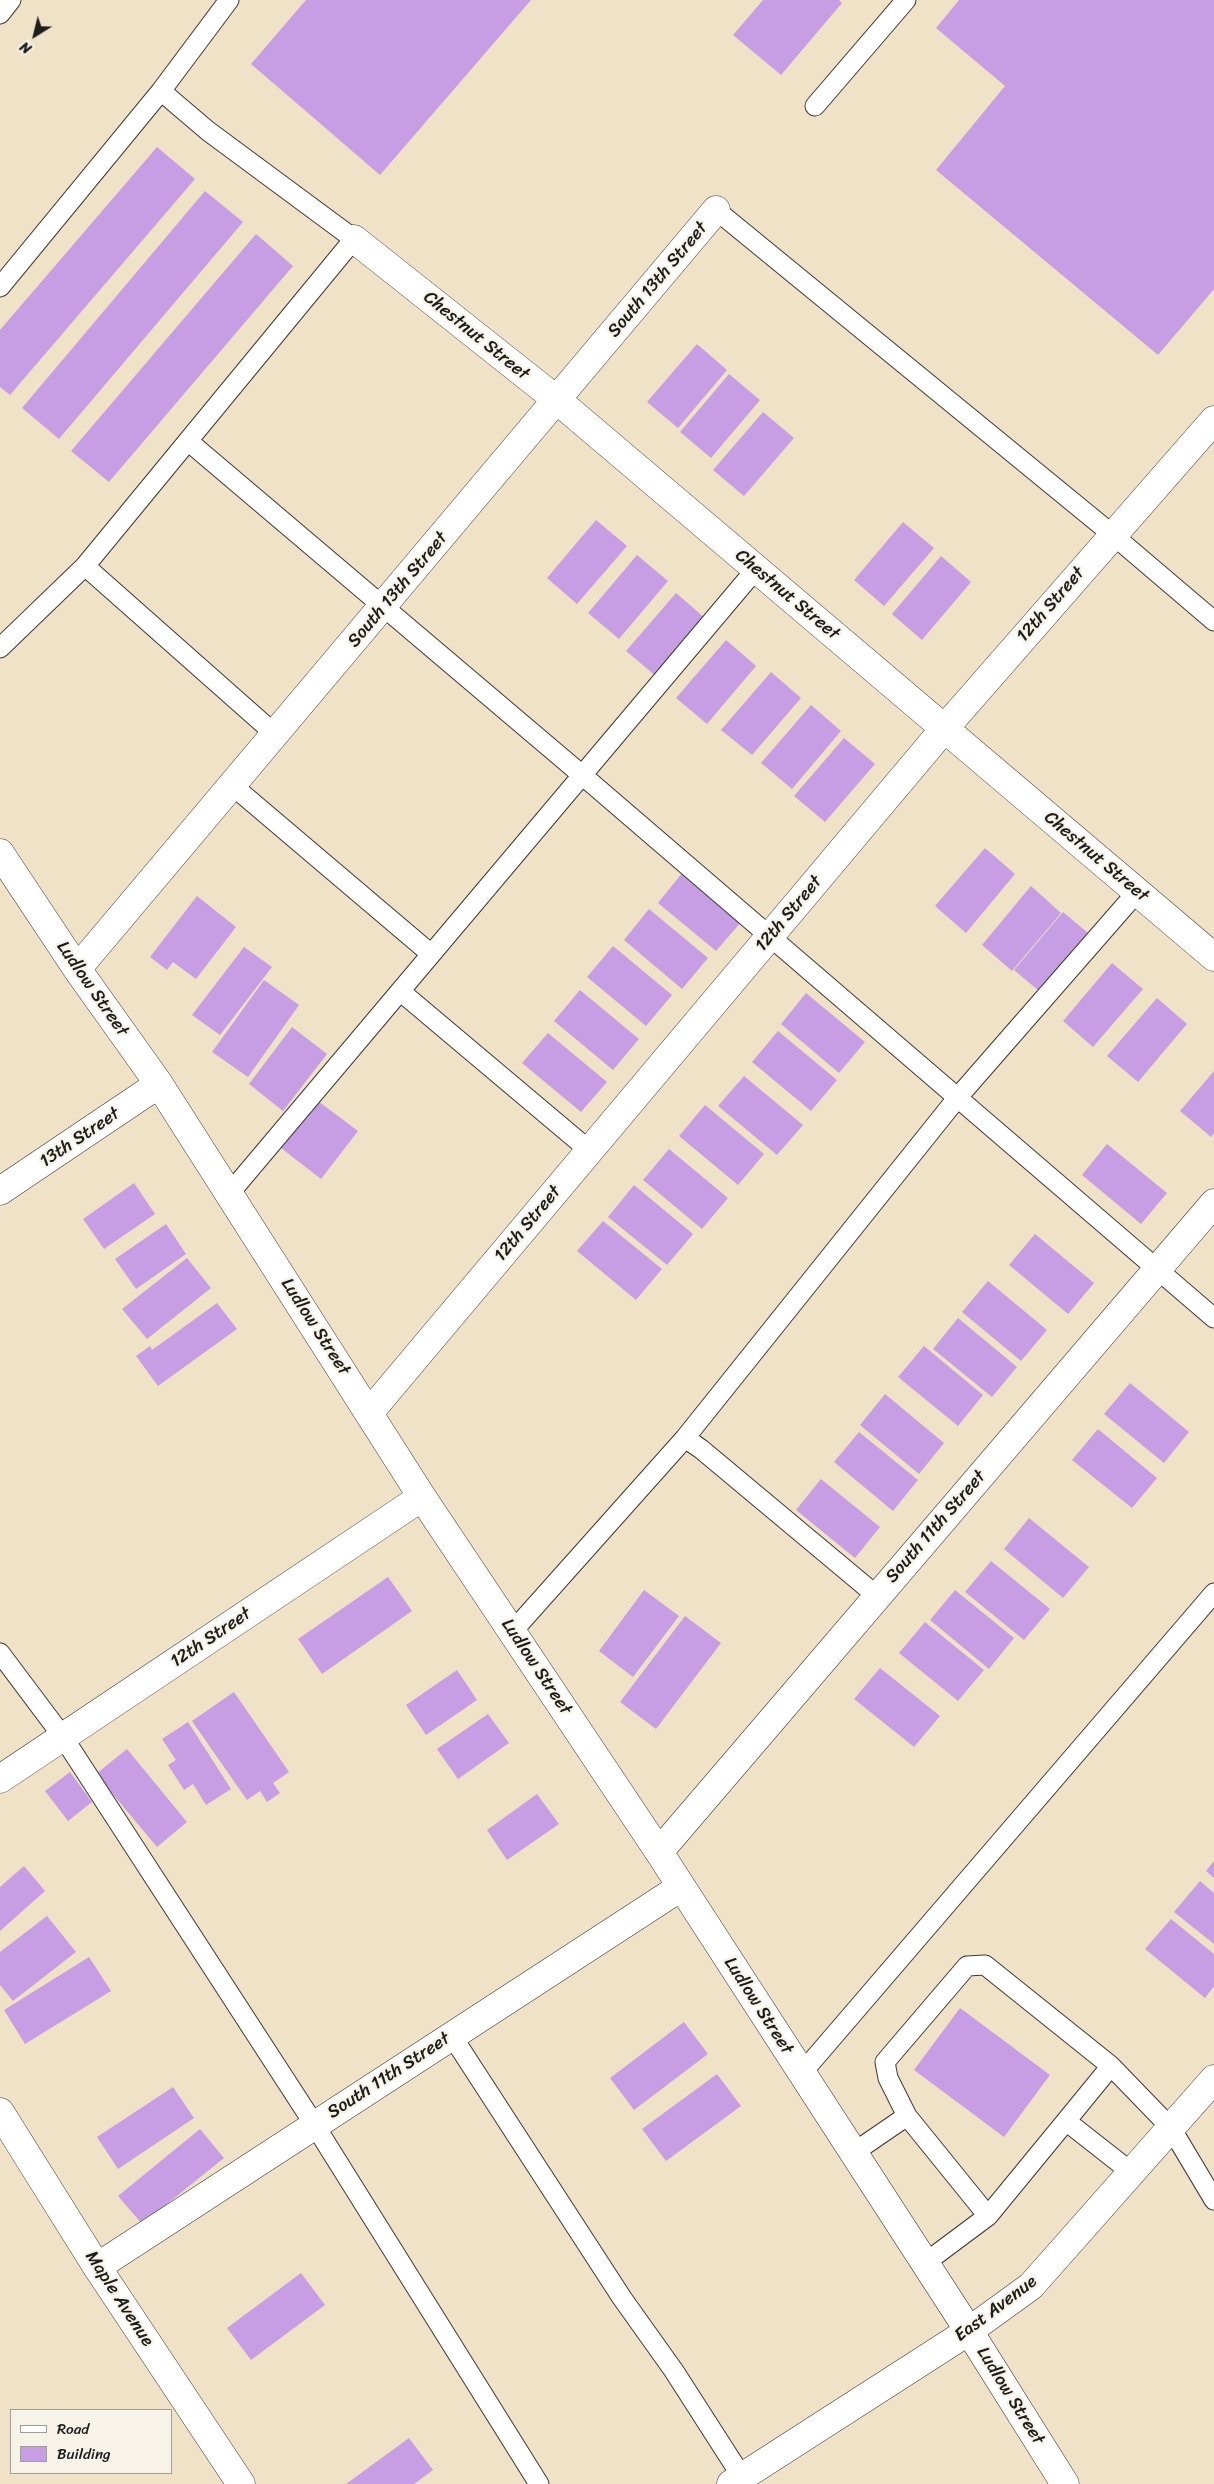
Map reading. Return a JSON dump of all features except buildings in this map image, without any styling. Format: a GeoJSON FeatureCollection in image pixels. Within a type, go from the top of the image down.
{"type":"FeatureCollection","features":[{"type":"Feature","properties":{"kind":"street","name":"South 13th Street"},"geometry":{"type":"LineString","coordinates":[[77,969],[383,608],[716,210]]}},
{"type":"Feature","properties":{"kind":"street","name":"Chestnut Street"},"geometry":{"type":"LineString","coordinates":[[354,239],[557,400],[1214,957]]}},
{"type":"Feature","properties":{"kind":"street","name":"12th Street"},"geometry":{"type":"LineString","coordinates":[[369,1413],[944,728],[1214,420]]}},
{"type":"Feature","properties":{"kind":"street","name":"Ludlow Street"},"geometry":{"type":"LineString","coordinates":[[0,854],[77,969],[159,1084],[422,1497],[659,1852],[969,2331],[1065,2484]]}},
{"type":"Feature","properties":{"kind":"street","name":"13th Street"},"geometry":{"type":"LineString","coordinates":[[0,1191],[159,1084]]}},
{"type":"Feature","properties":{"kind":"street","name":"South 11th Street"},"geometry":{"type":"LineString","coordinates":[[659,1852],[1214,1203]]}},
{"type":"Feature","properties":{"kind":"street","name":"12th Street"},"geometry":{"type":"LineString","coordinates":[[0,1779],[422,1497]]}},
{"type":"Feature","properties":{"kind":"street","name":"South 11th Street"},"geometry":{"type":"LineString","coordinates":[[97,2267],[314,2124],[681,1887]]}},
{"type":"Feature","properties":{"kind":"street","name":"East Avenue"},"geometry":{"type":"LineString","coordinates":[[736,2480],[969,2331],[1031,2286],[1214,2079]]}},
{"type":"Feature","properties":{"kind":"street","name":"Maple Avenue"},"geometry":{"type":"LineString","coordinates":[[0,2112],[97,2267],[241,2484]]}},
{"type":"Feature","properties":{"kind":"lane"},"geometry":{"type":"LineString","coordinates":[[0,14],[11,0]]}},
{"type":"Feature","properties":{"kind":"lane"},"geometry":{"type":"LineString","coordinates":[[0,288],[161,91],[228,0]]}},
{"type":"Feature","properties":{"kind":"lane"},"geometry":{"type":"LineString","coordinates":[[815,106],[906,0]]}},
{"type":"Feature","properties":{"kind":"lane"},"geometry":{"type":"LineString","coordinates":[[0,648],[85,566],[354,239],[208,131],[161,91]]}},
{"type":"Feature","properties":{"kind":"lane"},"geometry":{"type":"LineString","coordinates":[[716,210],[1113,535],[1214,621]]}},
{"type":"Feature","properties":{"kind":"lane"},"geometry":{"type":"LineString","coordinates":[[188,441],[582,775],[1214,1318]]}},
{"type":"Feature","properties":{"kind":"lane"},"geometry":{"type":"LineString","coordinates":[[85,566],[276,735]]}},
{"type":"Feature","properties":{"kind":"lane"},"geometry":{"type":"LineString","coordinates":[[229,1194],[756,568]]}},
{"type":"Feature","properties":{"kind":"lane"},"geometry":{"type":"LineString","coordinates":[[233,786],[431,954]]}},
{"type":"Feature","properties":{"kind":"lane"},"geometry":{"type":"LineString","coordinates":[[512,1632],[685,1438],[958,1097],[1137,892]]}},
{"type":"Feature","properties":{"kind":"lane"},"geometry":{"type":"LineString","coordinates":[[400,991],[590,1151]]}},
{"type":"Feature","properties":{"kind":"lane"},"geometry":{"type":"LineString","coordinates":[[685,1438],[701,1449],[877,1596]]}},
{"type":"Feature","properties":{"kind":"lane"},"geometry":{"type":"LineString","coordinates":[[801,2074],[1214,1593]]}},
{"type":"Feature","properties":{"kind":"lane"},"geometry":{"type":"LineString","coordinates":[[0,1653],[64,1737],[314,2124],[539,2484]]}},
{"type":"Feature","properties":{"kind":"lane"},"geometry":{"type":"LineString","coordinates":[[988,2216],[908,2116],[888,2078],[885,2062],[967,1966],[986,1966],[1111,2066],[1171,2128],[1214,2200]]}},
{"type":"Feature","properties":{"kind":"lane"},"geometry":{"type":"LineString","coordinates":[[452,2036],[622,2298],[736,2480]]}},
{"type":"Feature","properties":{"kind":"lane"},"geometry":{"type":"LineString","coordinates":[[925,2264],[988,2216],[1111,2066]]}},
{"type":"Feature","properties":{"kind":"lane"},"geometry":{"type":"LineString","coordinates":[[853,2153],[908,2116]]}},
{"type":"Feature","properties":{"kind":"lane"},"geometry":{"type":"LineString","coordinates":[[1066,2121],[1131,2172]]}}]}
